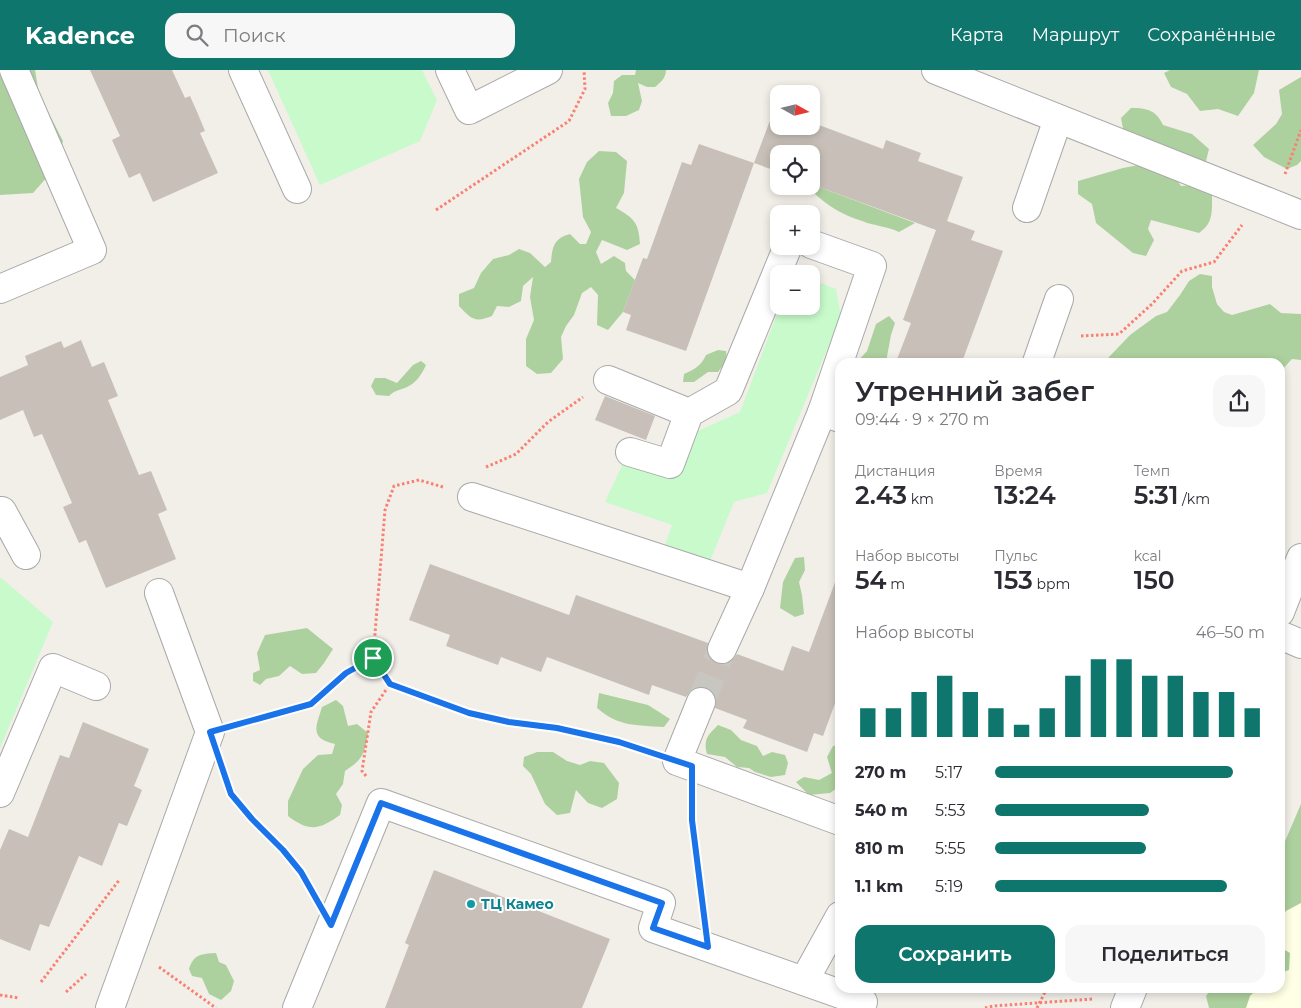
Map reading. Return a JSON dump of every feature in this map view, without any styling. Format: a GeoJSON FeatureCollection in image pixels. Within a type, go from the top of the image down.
{"type":"FeatureCollection","features":[{"type":"Feature","properties":{"kind":"street"},"geometry":{"type":"LineString","coordinates":[[0,289],[92,250],[14,70]]}},
{"type":"Feature","properties":{"kind":"street"},"geometry":{"type":"LineString","coordinates":[[243,70],[298,189]]}},
{"type":"Feature","properties":{"kind":"street"},"geometry":{"type":"LineString","coordinates":[[450,70],[469,110],[548,70]]}},
{"type":"Feature","properties":{"kind":"street"},"geometry":{"type":"LineString","coordinates":[[936,70],[1301,216]]}},
{"type":"Feature","properties":{"kind":"street"},"geometry":{"type":"LineString","coordinates":[[1027,208],[1058,118]]}},
{"type":"Feature","properties":{"kind":"street"},"geometry":{"type":"LineString","coordinates":[[820,247],[872,266],[847,358]]}},
{"type":"Feature","properties":{"kind":"street"},"geometry":{"type":"LineString","coordinates":[[630,452],[670,464],[690,412],[728,391],[784,255]]}},
{"type":"Feature","properties":{"kind":"street"},"geometry":{"type":"LineString","coordinates":[[1041,350],[1059,299]]}},
{"type":"Feature","properties":{"kind":"street"},"geometry":{"type":"LineString","coordinates":[[608,380],[690,412]]}},
{"type":"Feature","properties":{"kind":"street"},"geometry":{"type":"LineString","coordinates":[[722,649],[831,415],[835,400]]}},
{"type":"Feature","properties":{"kind":"street"},"geometry":{"type":"LineString","coordinates":[[472,497],[750,588]]}},
{"type":"Feature","properties":{"kind":"street"},"geometry":{"type":"LineString","coordinates":[[0,512],[2,511],[26,555]]}},
{"type":"Feature","properties":{"kind":"street"},"geometry":{"type":"LineString","coordinates":[[1285,584],[1301,558]]}},
{"type":"Feature","properties":{"kind":"street"},"geometry":{"type":"LineString","coordinates":[[110,1008],[210,732],[159,593]]}},
{"type":"Feature","properties":{"kind":"street"},"geometry":{"type":"LineString","coordinates":[[1285,637],[1301,644]]}},
{"type":"Feature","properties":{"kind":"street"},"geometry":{"type":"LineString","coordinates":[[0,793],[53,668],[96,686]]}},
{"type":"Feature","properties":{"kind":"street"},"geometry":{"type":"LineString","coordinates":[[701,702],[684,764],[835,819]]}},
{"type":"Feature","properties":{"kind":"street"},"geometry":{"type":"LineString","coordinates":[[297,1008],[381,803],[662,903],[653,928],[835,992]]}},
{"type":"Feature","properties":{"kind":"street"},"geometry":{"type":"LineString","coordinates":[[804,981],[835,925]]}},
{"type":"Feature","properties":{"kind":"street"},"geometry":{"type":"LineString","coordinates":[[838,993],[863,1002],[861,1008]]}},
{"type":"Feature","properties":{"kind":"path"},"geometry":{"type":"LineString","coordinates":[[436,210],[568,121],[585,89],[584,70]]}},
{"type":"Feature","properties":{"kind":"path"},"geometry":{"type":"LineString","coordinates":[[1284,177],[1301,130]]}},
{"type":"Feature","properties":{"kind":"path"},"geometry":{"type":"LineString","coordinates":[[1041,350],[1119,334],[1152,304],[1182,270],[1214,262],[1263,200]]}},
{"type":"Feature","properties":{"kind":"path"},"geometry":{"type":"LineString","coordinates":[[480,469],[516,454],[548,422],[608,380]]}},
{"type":"Feature","properties":{"kind":"path"},"geometry":{"type":"LineString","coordinates":[[472,497],[419,480],[394,486],[385,510],[373,658],[390,684],[469,713],[509,722],[557,728],[619,742],[684,764],[708,947]]}},
{"type":"Feature","properties":{"kind":"path"},"geometry":{"type":"LineString","coordinates":[[437,486],[446,482]]}},
{"type":"Feature","properties":{"kind":"path"},"geometry":{"type":"LineString","coordinates":[[331,925],[301,872],[231,794],[210,732],[311,704],[346,673],[373,658]]}},
{"type":"Feature","properties":{"kind":"path"},"geometry":{"type":"LineString","coordinates":[[381,803],[362,771],[371,712],[390,684]]}},
{"type":"Feature","properties":{"kind":"path"},"geometry":{"type":"LineString","coordinates":[[41,982],[124,874]]}},
{"type":"Feature","properties":{"kind":"path"},"geometry":{"type":"LineString","coordinates":[[131,950],[176,978],[216,1008]]}},
{"type":"Feature","properties":{"kind":"path"},"geometry":{"type":"LineString","coordinates":[[1036,1008],[1044,993]]}},
{"type":"Feature","properties":{"kind":"path"},"geometry":{"type":"LineString","coordinates":[[0,995],[19,998]]}},
{"type":"Feature","properties":{"kind":"path"},"geometry":{"type":"LineString","coordinates":[[985,1008],[1129,998]]}},
{"type":"Feature","properties":{"kind":"shaded area"},"geometry":{"type":"Polygon","coordinates":[[[1301,836],[1301,1008],[1237,1008],[1242,993],[1285,993],[1285,879],[1301,836]]]}},
{"type":"Feature","properties":{"kind":"green space"},"geometry":{"type":"Polygon","coordinates":[[[0,70],[35,70],[39,94],[63,141],[56,167],[33,193],[0,195],[0,70]]]}},
{"type":"Feature","properties":{"kind":"green space"},"geometry":{"type":"Polygon","coordinates":[[[268,70],[422,70],[437,100],[420,141],[320,185],[268,70]]]}},
{"type":"Feature","properties":{"kind":"green space"},"geometry":{"type":"Polygon","coordinates":[[[636,70],[666,70],[666,73],[661,82],[655,87],[647,87],[638,83],[642,101],[639,110],[626,116],[611,116],[608,103],[613,93],[614,81],[622,75],[635,75],[636,70]]]}},
{"type":"Feature","properties":{"kind":"green space"},"geometry":{"type":"Polygon","coordinates":[[[1170,70],[1259,70],[1254,93],[1238,116],[1218,109],[1200,111],[1187,94],[1171,87],[1164,73],[1170,70]]]}},
{"type":"Feature","properties":{"kind":"green space"},"geometry":{"type":"Polygon","coordinates":[[[1301,77],[1301,161],[1287,169],[1264,157],[1253,145],[1276,124],[1282,114],[1279,90],[1301,77]]]}},
{"type":"Feature","properties":{"kind":"green space"},"geometry":{"type":"Polygon","coordinates":[[[1131,108],[1150,111],[1157,116],[1163,125],[1192,134],[1209,149],[1206,161],[1192,161],[1124,134],[1121,118],[1131,108]]]}},
{"type":"Feature","properties":{"kind":"green space"},"geometry":{"type":"Polygon","coordinates":[[[599,151],[616,152],[627,161],[624,193],[616,208],[631,218],[637,226],[640,244],[627,250],[602,240],[596,252],[601,264],[614,256],[625,263],[626,271],[635,280],[623,312],[608,330],[597,325],[598,295],[591,287],[582,293],[574,315],[561,337],[563,359],[551,373],[537,374],[526,366],[526,339],[534,320],[530,297],[533,277],[523,286],[521,301],[509,307],[497,306],[492,316],[486,318],[477,319],[470,317],[459,306],[459,294],[474,288],[481,273],[493,259],[509,255],[519,249],[530,253],[545,267],[551,262],[553,248],[560,238],[570,234],[580,244],[586,244],[591,232],[583,217],[579,179],[587,162],[599,151]]]}},
{"type":"Feature","properties":{"kind":"green space"},"geometry":{"type":"Polygon","coordinates":[[[1149,163],[1171,171],[1181,186],[1199,185],[1212,193],[1212,205],[1210,220],[1199,233],[1151,220],[1148,229],[1154,240],[1146,256],[1133,253],[1096,223],[1092,204],[1078,194],[1078,181],[1123,168],[1149,163]]]}},
{"type":"Feature","properties":{"kind":"green space"},"geometry":{"type":"Polygon","coordinates":[[[820,187],[915,223],[899,232],[855,219],[841,213],[816,195],[820,195],[820,187]]]}},
{"type":"Feature","properties":{"kind":"green space"},"geometry":{"type":"Polygon","coordinates":[[[1200,274],[1212,276],[1212,287],[1217,304],[1224,312],[1232,315],[1270,304],[1281,313],[1301,314],[1301,360],[1292,359],[1285,367],[1285,358],[1108,358],[1130,335],[1156,316],[1167,312],[1189,281],[1200,274]]]}},
{"type":"Feature","properties":{"kind":"green space"},"geometry":{"type":"Polygon","coordinates":[[[820,283],[836,289],[841,316],[767,493],[734,502],[708,566],[663,551],[672,525],[605,502],[625,459],[672,477],[691,434],[740,412],[777,315],[820,315],[820,283]]]}},
{"type":"Feature","properties":{"kind":"green space"},"geometry":{"type":"Polygon","coordinates":[[[889,316],[895,323],[887,358],[861,358],[867,351],[876,324],[889,316]]]}},
{"type":"Feature","properties":{"kind":"green space"},"geometry":{"type":"Polygon","coordinates":[[[718,350],[726,351],[727,360],[718,372],[708,372],[694,382],[683,382],[684,374],[697,367],[706,355],[718,350]]]}},
{"type":"Feature","properties":{"kind":"green space"},"geometry":{"type":"Polygon","coordinates":[[[421,361],[426,365],[421,375],[413,383],[389,396],[376,395],[371,386],[375,378],[385,378],[397,383],[413,365],[421,361]]]}},
{"type":"Feature","properties":{"kind":"green space"},"geometry":{"type":"Polygon","coordinates":[[[804,557],[805,570],[799,582],[804,614],[795,617],[780,608],[783,582],[795,558],[804,557]]]}},
{"type":"Feature","properties":{"kind":"green space"},"geometry":{"type":"Polygon","coordinates":[[[0,577],[53,622],[0,748],[0,577]]]}},
{"type":"Feature","properties":{"kind":"green space"},"geometry":{"type":"Polygon","coordinates":[[[307,628],[333,649],[316,673],[302,674],[290,666],[279,676],[266,679],[260,685],[253,681],[253,673],[260,670],[257,653],[265,635],[307,628]]]}},
{"type":"Feature","properties":{"kind":"green space"},"geometry":{"type":"Polygon","coordinates":[[[599,693],[648,705],[670,719],[664,727],[620,722],[597,708],[599,693]]]}},
{"type":"Feature","properties":{"kind":"green space"},"geometry":{"type":"Polygon","coordinates":[[[336,700],[343,706],[348,726],[357,724],[368,733],[366,746],[359,760],[345,771],[343,784],[336,794],[342,805],[340,815],[326,824],[308,827],[288,816],[288,801],[303,769],[318,755],[332,754],[335,744],[321,738],[316,731],[322,707],[336,700]]]}},
{"type":"Feature","properties":{"kind":"green space"},"geometry":{"type":"Polygon","coordinates":[[[718,725],[731,730],[741,740],[757,746],[763,756],[772,752],[785,755],[788,763],[785,775],[771,777],[749,768],[737,767],[725,757],[707,754],[707,738],[718,725]]]}},
{"type":"Feature","properties":{"kind":"green space"},"geometry":{"type":"Polygon","coordinates":[[[835,746],[835,790],[830,793],[809,795],[796,782],[804,777],[819,780],[832,773],[827,757],[835,746]]]}},
{"type":"Feature","properties":{"kind":"green space"},"geometry":{"type":"Polygon","coordinates":[[[537,752],[553,752],[567,761],[580,765],[590,761],[604,763],[619,783],[617,799],[602,808],[588,803],[576,790],[570,813],[557,815],[545,804],[531,774],[523,766],[524,757],[537,752]]]}},
{"type":"Feature","properties":{"kind":"green space"},"geometry":{"type":"Polygon","coordinates":[[[1301,804],[1301,903],[1285,912],[1285,841],[1301,804]]]}},
{"type":"Feature","properties":{"kind":"green space"},"geometry":{"type":"Polygon","coordinates":[[[1285,950],[1290,953],[1289,970],[1285,971],[1285,950]]]}},
{"type":"Feature","properties":{"kind":"green space"},"geometry":{"type":"Polygon","coordinates":[[[216,953],[219,962],[226,965],[234,981],[231,991],[221,1000],[209,994],[202,978],[192,976],[189,969],[193,960],[199,956],[216,953]]]}},
{"type":"Feature","properties":{"kind":"green space"},"geometry":{"type":"Polygon","coordinates":[[[1208,993],[1253,993],[1246,1008],[1209,1008],[1206,996],[1208,993]]]}},
{"type":"Feature","properties":{"kind":"building"},"geometry":{"type":"Polygon","coordinates":[[[90,70],[172,70],[185,98],[190,96],[205,131],[200,133],[218,173],[153,202],[140,173],[129,178],[112,140],[120,136],[90,70]]]}},
{"type":"Feature","properties":{"kind":"building"},"geometry":{"type":"Polygon","coordinates":[[[770,121],[770,135],[820,135],[820,125],[883,149],[886,140],[921,153],[918,161],[963,177],[947,221],[975,231],[971,240],[1003,251],[963,358],[898,358],[911,323],[903,320],[936,230],[820,187],[820,145],[770,145],[770,169],[754,163],[770,121]]]}},
{"type":"Feature","properties":{"kind":"building"},"geometry":{"type":"Polygon","coordinates":[[[699,144],[754,163],[686,351],[626,330],[631,315],[623,312],[643,258],[647,259],[682,162],[691,165],[699,144]]]}},
{"type":"Feature","properties":{"kind":"building"},"geometry":{"type":"Polygon","coordinates":[[[81,340],[92,367],[104,362],[118,396],[108,400],[139,475],[151,471],[167,510],[158,514],[176,559],[106,588],[86,540],[79,543],[63,507],[72,503],[42,434],[34,437],[23,410],[0,420],[0,377],[28,365],[25,356],[61,341],[64,348],[81,340]]]}},
{"type":"Feature","properties":{"kind":"building"},"geometry":{"type":"Polygon","coordinates":[[[605,396],[655,416],[646,440],[595,420],[605,396]]]}},
{"type":"Feature","properties":{"kind":"building"},"geometry":{"type":"Polygon","coordinates":[[[430,564],[569,615],[576,595],[708,643],[707,651],[709,658],[716,663],[724,664],[731,662],[737,654],[783,671],[792,646],[809,652],[835,582],[835,704],[823,736],[814,733],[807,752],[743,728],[747,720],[715,708],[716,700],[714,693],[706,687],[692,689],[686,697],[652,685],[649,695],[547,657],[541,672],[501,657],[498,665],[446,646],[450,635],[409,620],[430,564]]]}},
{"type":"Feature","properties":{"kind":"building"},"geometry":{"type":"Polygon","coordinates":[[[83,722],[149,749],[134,786],[142,790],[127,826],[119,823],[102,866],[79,856],[49,927],[40,924],[30,951],[0,939],[0,850],[9,829],[28,837],[60,755],[69,758],[83,722]]]}},
{"type":"Feature","properties":{"kind":"building","name":"ТЦ Камео"},"geometry":{"type":"Polygon","coordinates":[[[434,870],[610,939],[582,1008],[385,1008],[409,945],[405,943],[434,870]]]}},
{"type":"Feature","properties":{"kind":"tunnel"},"geometry":{"type":"LineString","coordinates":[[701,702],[722,649]]}},
{"type":"Feature","properties":{"kind":"place","name":"ТЦ Камео"},"geometry":{"type":"Point","coordinates":[471,904]}},
{"type":"Feature","properties":{"kind":"route"},"geometry":{"type":"LineString","coordinates":[[373,658],[390,684],[469,713],[509,722],[557,728],[619,742],[692,766],[692,820],[708,947],[653,928],[662,903],[381,803],[331,925],[301,872],[231,794],[210,732],[311,704],[346,673],[373,658]]}}]}
